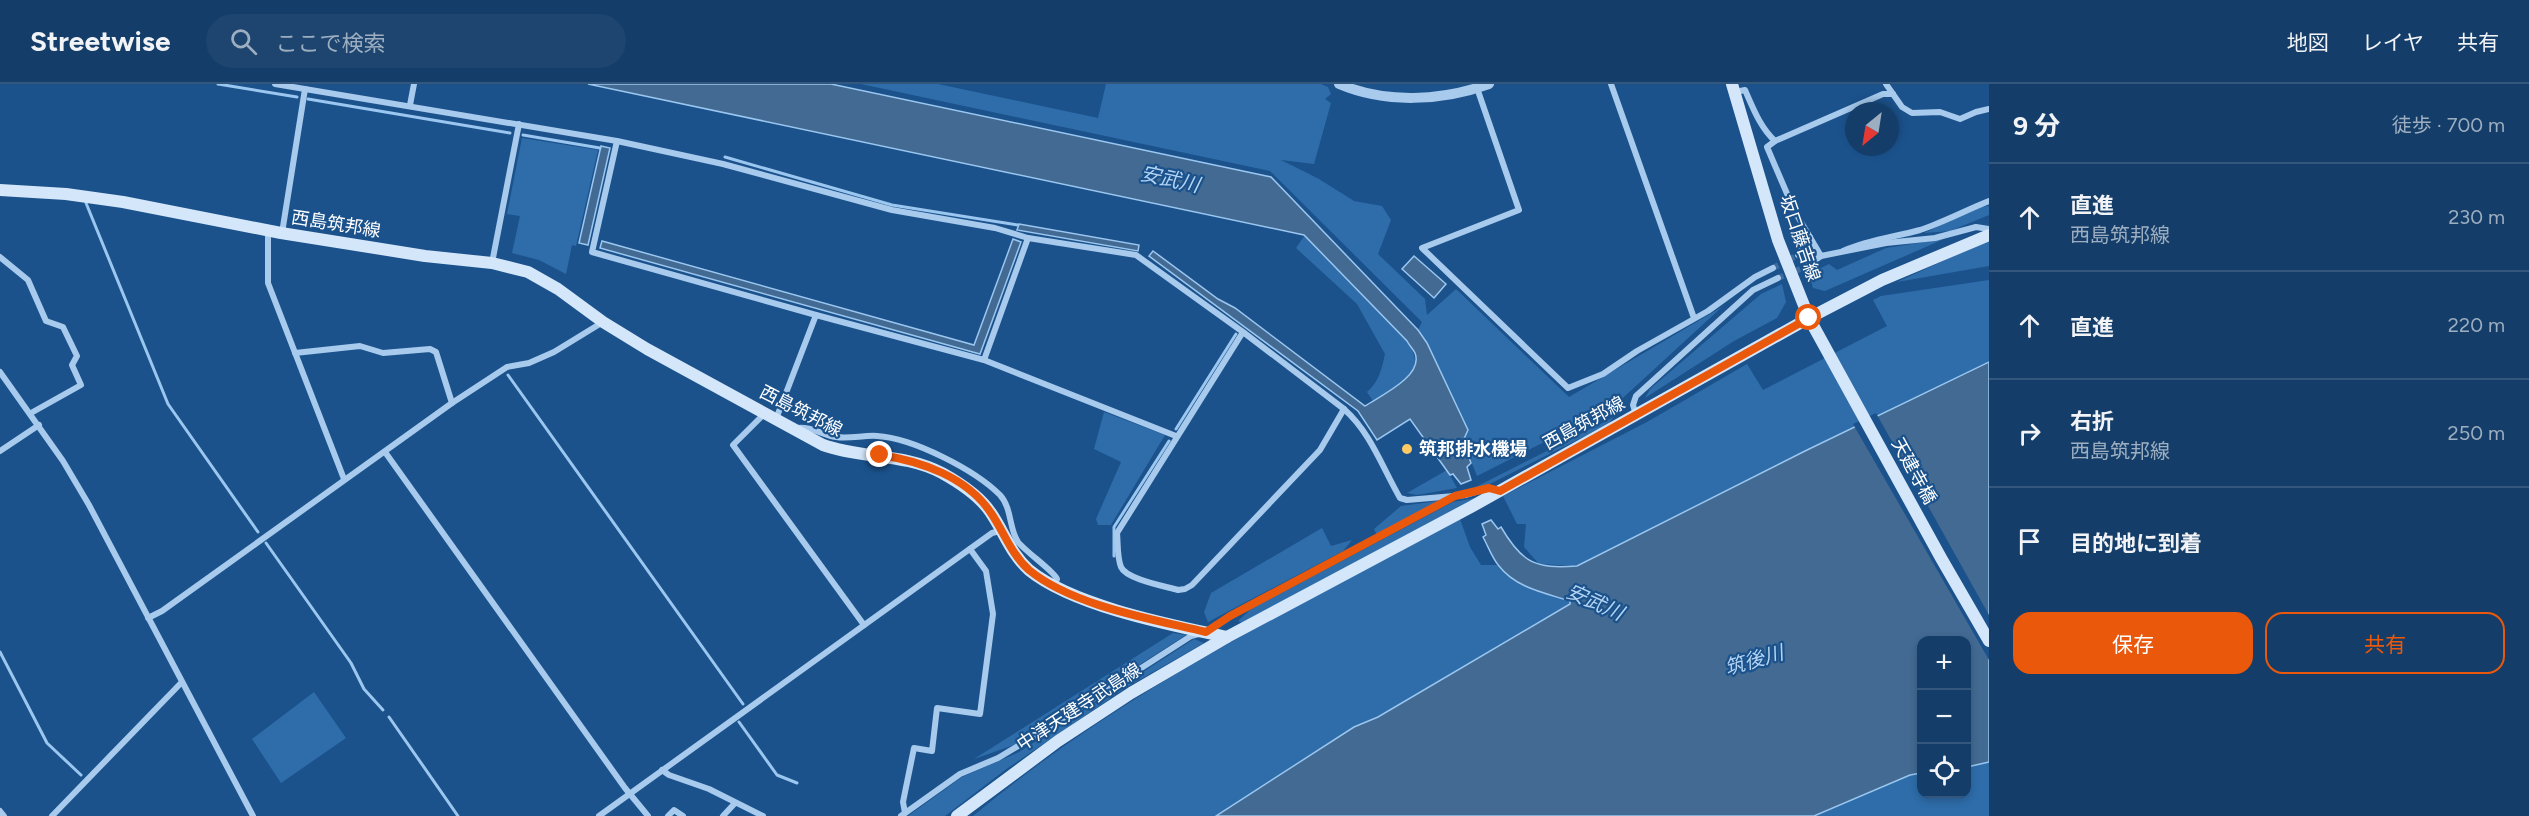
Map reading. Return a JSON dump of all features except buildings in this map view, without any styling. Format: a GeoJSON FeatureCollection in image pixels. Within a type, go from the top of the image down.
{"type":"FeatureCollection","features":[{"type":"Feature","properties":{"kind":"main road","name":"坂口藤吉線"},"geometry":{"type":"LineString","coordinates":[[1733,88],[1779,240],[1809,318]]}},
{"type":"Feature","properties":{"kind":"main road","name":"西島筑邦線"},"geometry":{"type":"LineString","coordinates":[[0,190],[66,194],[123,202],[268,231],[425,256],[492,263],[528,272],[543,279],[603,322],[647,349],[823,445],[844,453],[905,459],[943,474],[981,501],[992,514],[1013,552],[1030,570],[1055,585],[1125,613],[1227,637],[1500,491],[1809,318]]}},
{"type":"Feature","properties":{"kind":"main road"},"geometry":{"type":"LineString","coordinates":[[1809,318],[1882,280],[1989,235]]}},
{"type":"Feature","properties":{"kind":"main road","name":"天建寺橋"},"geometry":{"type":"LineString","coordinates":[[1809,318],[1989,641]]}},
{"type":"Feature","properties":{"kind":"main road","name":"中津天建寺武島線"},"geometry":{"type":"LineString","coordinates":[[957,816],[1067,735],[1131,693],[1227,637]]}},
{"type":"Feature","properties":{"kind":"street"},"geometry":{"type":"LineString","coordinates":[[275,84],[617,141],[723,164],[891,210],[995,228],[1028,238],[1142,257],[1354,418],[1372,442],[1400,498],[1407,500],[1455,496],[1489,488],[1500,491]]}},
{"type":"Feature","properties":{"kind":"street"},"geometry":{"type":"LineString","coordinates":[[410,105],[414,84]]}},
{"type":"Feature","properties":{"kind":"street"},"geometry":{"type":"LineString","coordinates":[[1339,84],[1367,93],[1406,99],[1432,97],[1489,84]]}},
{"type":"Feature","properties":{"kind":"street"},"geometry":{"type":"LineString","coordinates":[[1611,84],[1694,318]]}},
{"type":"Feature","properties":{"kind":"street"},"geometry":{"type":"LineString","coordinates":[[1886,84],[1902,107],[1912,113],[1940,112],[1960,119],[1989,109]]}},
{"type":"Feature","properties":{"kind":"street"},"geometry":{"type":"LineString","coordinates":[[1477,88],[1520,210],[1422,248],[1568,388],[1603,374],[1708,311],[1755,277],[1773,268]]}},
{"type":"Feature","properties":{"kind":"street"},"geometry":{"type":"LineString","coordinates":[[1733,88],[1744,90],[1756,115],[1775,141]]}},
{"type":"Feature","properties":{"kind":"street"},"geometry":{"type":"LineString","coordinates":[[281,233],[305,89]]}},
{"type":"Feature","properties":{"kind":"street"},"geometry":{"type":"LineString","coordinates":[[1821,256],[1794,210],[1767,147],[1775,141],[1883,94],[1893,94]]}},
{"type":"Feature","properties":{"kind":"street"},"geometry":{"type":"LineString","coordinates":[[492,263],[519,124]]}},
{"type":"Feature","properties":{"kind":"street"},"geometry":{"type":"LineString","coordinates":[[617,141],[592,252],[984,360],[1176,436]]}},
{"type":"Feature","properties":{"kind":"street"},"geometry":{"type":"LineString","coordinates":[[1837,253],[1862,243],[1943,222],[1989,201]]}},
{"type":"Feature","properties":{"kind":"street"},"geometry":{"type":"LineString","coordinates":[[1805,267],[1821,256],[1886,243],[1935,238],[1976,226],[1989,229]]}},
{"type":"Feature","properties":{"kind":"street"},"geometry":{"type":"LineString","coordinates":[[268,231],[268,283],[344,479]]}},
{"type":"Feature","properties":{"kind":"street"},"geometry":{"type":"LineString","coordinates":[[1798,255],[1810,237]]}},
{"type":"Feature","properties":{"kind":"street"},"geometry":{"type":"LineString","coordinates":[[984,360],[1028,238]]}},
{"type":"Feature","properties":{"kind":"street"},"geometry":{"type":"LineString","coordinates":[[0,257],[28,279],[46,321],[63,327],[77,356],[72,365],[81,385],[31,413]]}},
{"type":"Feature","properties":{"kind":"street"},"geometry":{"type":"LineString","coordinates":[[1636,415],[1634,405],[1636,396],[1744,297],[1778,278]]}},
{"type":"Feature","properties":{"kind":"street"},"geometry":{"type":"LineString","coordinates":[[816,315],[770,416],[733,446],[864,625]]}},
{"type":"Feature","properties":{"kind":"street"},"geometry":{"type":"LineString","coordinates":[[148,618],[162,611],[344,479],[507,367],[529,363],[554,352],[599,327],[603,322]]}},
{"type":"Feature","properties":{"kind":"street"},"geometry":{"type":"LineString","coordinates":[[1243,332],[1117,533],[1121,567],[1125,573],[1178,590],[1185,590],[1192,585],[1320,450],[1344,409]]}},
{"type":"Feature","properties":{"kind":"street"},"geometry":{"type":"LineString","coordinates":[[295,353],[360,346],[383,352],[430,350],[436,352],[452,403]]}},
{"type":"Feature","properties":{"kind":"street"},"geometry":{"type":"LineString","coordinates":[[0,372],[31,413],[84,496],[253,816]]}},
{"type":"Feature","properties":{"kind":"street"},"geometry":{"type":"LineString","coordinates":[[0,451],[39,425]]}},
{"type":"Feature","properties":{"kind":"street"},"geometry":{"type":"LineString","coordinates":[[794,428],[807,427],[823,435],[878,436],[904,441],[955,465],[986,483],[1002,497],[1011,517],[1016,539],[1039,563],[1056,575],[1055,585]]}},
{"type":"Feature","properties":{"kind":"street"},"geometry":{"type":"LineString","coordinates":[[385,452],[648,816]]}},
{"type":"Feature","properties":{"kind":"street"},"geometry":{"type":"LineString","coordinates":[[903,814],[960,774],[998,758],[1045,730],[1191,636],[1206,632],[1230,616],[1455,496]]}},
{"type":"Feature","properties":{"kind":"street"},"geometry":{"type":"LineString","coordinates":[[598,816],[992,533],[1000,531]]}},
{"type":"Feature","properties":{"kind":"street"},"geometry":{"type":"LineString","coordinates":[[903,814],[903,802],[914,748],[932,751],[937,708],[980,714],[993,614],[986,571],[970,549]]}},
{"type":"Feature","properties":{"kind":"street"},"geometry":{"type":"LineString","coordinates":[[52,816],[182,683]]}},
{"type":"Feature","properties":{"kind":"street"},"geometry":{"type":"LineString","coordinates":[[662,770],[669,775],[709,789],[763,816]]}},
{"type":"Feature","properties":{"kind":"street"},"geometry":{"type":"LineString","coordinates":[[723,816],[735,803]]}},
{"type":"Feature","properties":{"kind":"street"},"geometry":{"type":"LineString","coordinates":[[668,816],[674,810],[683,816]]}},
{"type":"Feature","properties":{"kind":"street"},"geometry":{"type":"LineString","coordinates":[[0,811],[4,816]]}},
{"type":"Feature","properties":{"kind":"shaded area"},"geometry":{"type":"Polygon","coordinates":[[[861,84],[938,84],[1098,118],[1106,84],[1321,84],[1328,87],[1331,94],[1325,99],[1331,103],[1314,164],[1281,160],[1319,179],[1354,201],[1382,206],[1391,220],[1378,254],[1425,299],[1427,315],[1456,289],[1569,397],[1722,307],[1613,407],[1477,476],[1463,441],[1468,430],[1427,343],[1418,330],[1422,322],[1270,171],[861,84]]]}},
{"type":"Feature","properties":{"kind":"shaded area"},"geometry":{"type":"Polygon","coordinates":[[[522,138],[598,150],[576,246],[572,245],[566,274],[539,260],[512,253],[520,216],[507,214],[522,138]]]}},
{"type":"Feature","properties":{"kind":"shaded area"},"geometry":{"type":"Polygon","coordinates":[[[1989,206],[1989,215],[1950,231],[1924,233],[1979,207],[1989,206]]]}},
{"type":"Feature","properties":{"kind":"shaded area"},"geometry":{"type":"Polygon","coordinates":[[[1305,235],[1407,341],[1413,353],[1415,363],[1408,378],[1373,401],[1367,392],[1377,379],[1385,354],[1357,304],[1296,248],[1305,235]]]}},
{"type":"Feature","properties":{"kind":"shaded area"},"geometry":{"type":"Polygon","coordinates":[[[1944,239],[1825,291],[1813,288],[1809,274],[1829,264],[1837,270],[1886,248],[1944,239]]]}},
{"type":"Feature","properties":{"kind":"shaded area"},"geometry":{"type":"Polygon","coordinates":[[[1989,240],[1989,266],[1897,282],[1989,240]]]}},
{"type":"Feature","properties":{"kind":"shaded area"},"geometry":{"type":"Polygon","coordinates":[[[1989,280],[1989,362],[1805,451],[1577,566],[1539,564],[1524,547],[1526,524],[1517,524],[1503,496],[1647,422],[1747,364],[1763,390],[1887,326],[1873,300],[1881,296],[1989,280]]]}},
{"type":"Feature","properties":{"kind":"shaded area"},"geometry":{"type":"Polygon","coordinates":[[[1782,284],[1786,302],[1777,318],[1734,341],[1645,398],[1650,389],[1761,294],[1782,284]]]}},
{"type":"Feature","properties":{"kind":"shaded area"},"geometry":{"type":"Polygon","coordinates":[[[1104,412],[1165,435],[1111,525],[1098,525],[1096,519],[1121,462],[1094,449],[1104,412]]]}},
{"type":"Feature","properties":{"kind":"shaded area"},"geometry":{"type":"Polygon","coordinates":[[[1614,417],[1607,425],[1478,490],[1468,491],[1614,417]]]}},
{"type":"Feature","properties":{"kind":"shaded area"},"geometry":{"type":"Polygon","coordinates":[[[1447,470],[1457,488],[1417,495],[1407,493],[1447,470]]]}},
{"type":"Feature","properties":{"kind":"shaded area"},"geometry":{"type":"Polygon","coordinates":[[[1476,498],[1242,623],[1238,621],[1251,609],[1453,502],[1476,498]]]}},
{"type":"Feature","properties":{"kind":"shaded area"},"geometry":{"type":"Polygon","coordinates":[[[1438,501],[1377,535],[1374,529],[1401,506],[1438,501]]]}},
{"type":"Feature","properties":{"kind":"shaded area"},"geometry":{"type":"Polygon","coordinates":[[[1460,519],[1470,547],[1481,565],[1498,565],[1523,584],[1571,601],[1570,604],[1378,718],[1354,727],[1216,816],[973,816],[1087,730],[1147,691],[1271,620],[1460,519]]]}},
{"type":"Feature","properties":{"kind":"shaded area"},"geometry":{"type":"Polygon","coordinates":[[[1322,528],[1331,546],[1352,540],[1343,551],[1208,622],[1204,612],[1211,593],[1322,528]]]}},
{"type":"Feature","properties":{"kind":"shaded area"},"geometry":{"type":"Polygon","coordinates":[[[1173,633],[1186,635],[1014,745],[974,759],[1173,633]]]}},
{"type":"Feature","properties":{"kind":"shaded area"},"geometry":{"type":"Polygon","coordinates":[[[1194,639],[1204,643],[1127,687],[1005,770],[945,816],[908,816],[962,777],[1019,752],[1194,639]]]}},
{"type":"Feature","properties":{"kind":"shaded area"},"geometry":{"type":"Polygon","coordinates":[[[314,692],[346,738],[281,783],[252,739],[314,692]]]}},
{"type":"Feature","properties":{"kind":"shaded area"},"geometry":{"type":"Polygon","coordinates":[[[1989,762],[1989,816],[1814,816],[1917,774],[1917,798],[1971,798],[1971,766],[1989,762]]]}},
{"type":"Feature","properties":{"kind":"water","name":"安武川"},"geometry":{"type":"Polygon","coordinates":[[[588,84],[831,84],[1271,177],[1418,330],[1427,343],[1468,430],[1463,441],[1471,463],[1467,467],[1471,480],[1461,484],[1453,474],[1450,475],[1410,419],[1377,440],[1358,411],[1149,256],[1153,251],[1218,299],[1235,308],[1365,406],[1390,391],[1407,377],[1416,361],[1415,353],[1407,341],[1304,235],[588,84]]]}},
{"type":"Feature","properties":{"kind":"water"},"geometry":{"type":"Polygon","coordinates":[[[601,146],[610,148],[588,245],[579,243],[601,146]]]}},
{"type":"Feature","properties":{"kind":"water"},"geometry":{"type":"Polygon","coordinates":[[[1019,224],[1139,245],[1138,251],[1017,230],[1019,224]]]}},
{"type":"Feature","properties":{"kind":"water"},"geometry":{"type":"Polygon","coordinates":[[[1013,239],[1021,242],[980,354],[600,248],[602,241],[974,345],[1013,239]]]}},
{"type":"Feature","properties":{"kind":"water"},"geometry":{"type":"Polygon","coordinates":[[[1414,256],[1446,284],[1434,298],[1402,269],[1414,256]]]}},
{"type":"Feature","properties":{"kind":"water"},"geometry":{"type":"Polygon","coordinates":[[[1989,362],[1989,762],[1971,766],[1971,636],[1917,636],[1917,774],[1814,816],[1216,816],[1354,727],[1378,717],[1570,604],[1570,601],[1522,585],[1506,573],[1494,559],[1483,537],[1486,535],[1482,524],[1491,520],[1498,529],[1501,527],[1516,549],[1531,561],[1550,566],[1577,566],[1805,451],[1989,362]]]}},
{"type":"Feature","properties":{"kind":"pier"},"geometry":{"type":"Polygon","coordinates":[[[1876,413],[1989,615],[1989,660],[1853,424],[1876,413]]]}},
{"type":"Feature","properties":{"kind":"waterway"},"geometry":{"type":"LineString","coordinates":[[218,84],[297,97]]}},
{"type":"Feature","properties":{"kind":"waterway"},"geometry":{"type":"LineString","coordinates":[[308,99],[510,133]]}},
{"type":"Feature","properties":{"kind":"waterway"},"geometry":{"type":"LineString","coordinates":[[523,135],[600,148]]}},
{"type":"Feature","properties":{"kind":"waterway"},"geometry":{"type":"LineString","coordinates":[[725,157],[892,205],[1018,225]]}},
{"type":"Feature","properties":{"kind":"waterway"},"geometry":{"type":"LineString","coordinates":[[86,203],[168,404],[258,532]]}},
{"type":"Feature","properties":{"kind":"waterway"},"geometry":{"type":"LineString","coordinates":[[1176,429],[1236,334]]}},
{"type":"Feature","properties":{"kind":"waterway"},"geometry":{"type":"LineString","coordinates":[[508,375],[743,704]]}},
{"type":"Feature","properties":{"kind":"waterway"},"geometry":{"type":"LineString","coordinates":[[1114,556],[1114,527],[1169,441]]}},
{"type":"Feature","properties":{"kind":"waterway"},"geometry":{"type":"LineString","coordinates":[[266,543],[351,663],[364,689],[383,710]]}},
{"type":"Feature","properties":{"kind":"waterway"},"geometry":{"type":"LineString","coordinates":[[0,652],[47,743],[81,775]]}},
{"type":"Feature","properties":{"kind":"waterway"},"geometry":{"type":"LineString","coordinates":[[389,717],[458,816]]}},
{"type":"Feature","properties":{"kind":"waterway"},"geometry":{"type":"LineString","coordinates":[[739,722],[777,775],[797,783]]}},
{"type":"Feature","properties":{"kind":"tunnel"},"geometry":{"type":"LineString","coordinates":[[1773,268],[1798,255]]}},
{"type":"Feature","properties":{"kind":"tunnel"},"geometry":{"type":"LineString","coordinates":[[1778,278],[1805,267]]}},
{"type":"Feature","properties":{"kind":"place","name":"筑邦排水機場"},"geometry":{"type":"Point","coordinates":[1407,449]}},
{"type":"Feature","properties":{"kind":"route"},"geometry":{"type":"LineString","coordinates":[[880,455],[922,464],[965,488],[992,514],[1013,552],[1030,570],[1055,585],[1125,613],[1206,632],[1230,616],[1455,496],[1489,488],[1500,491],[1809,318]]}},
{"type":"Feature","properties":{"kind":"water label","name":"筑後川"},"geometry":{"type":"Point","coordinates":[1754,660]}}]}
